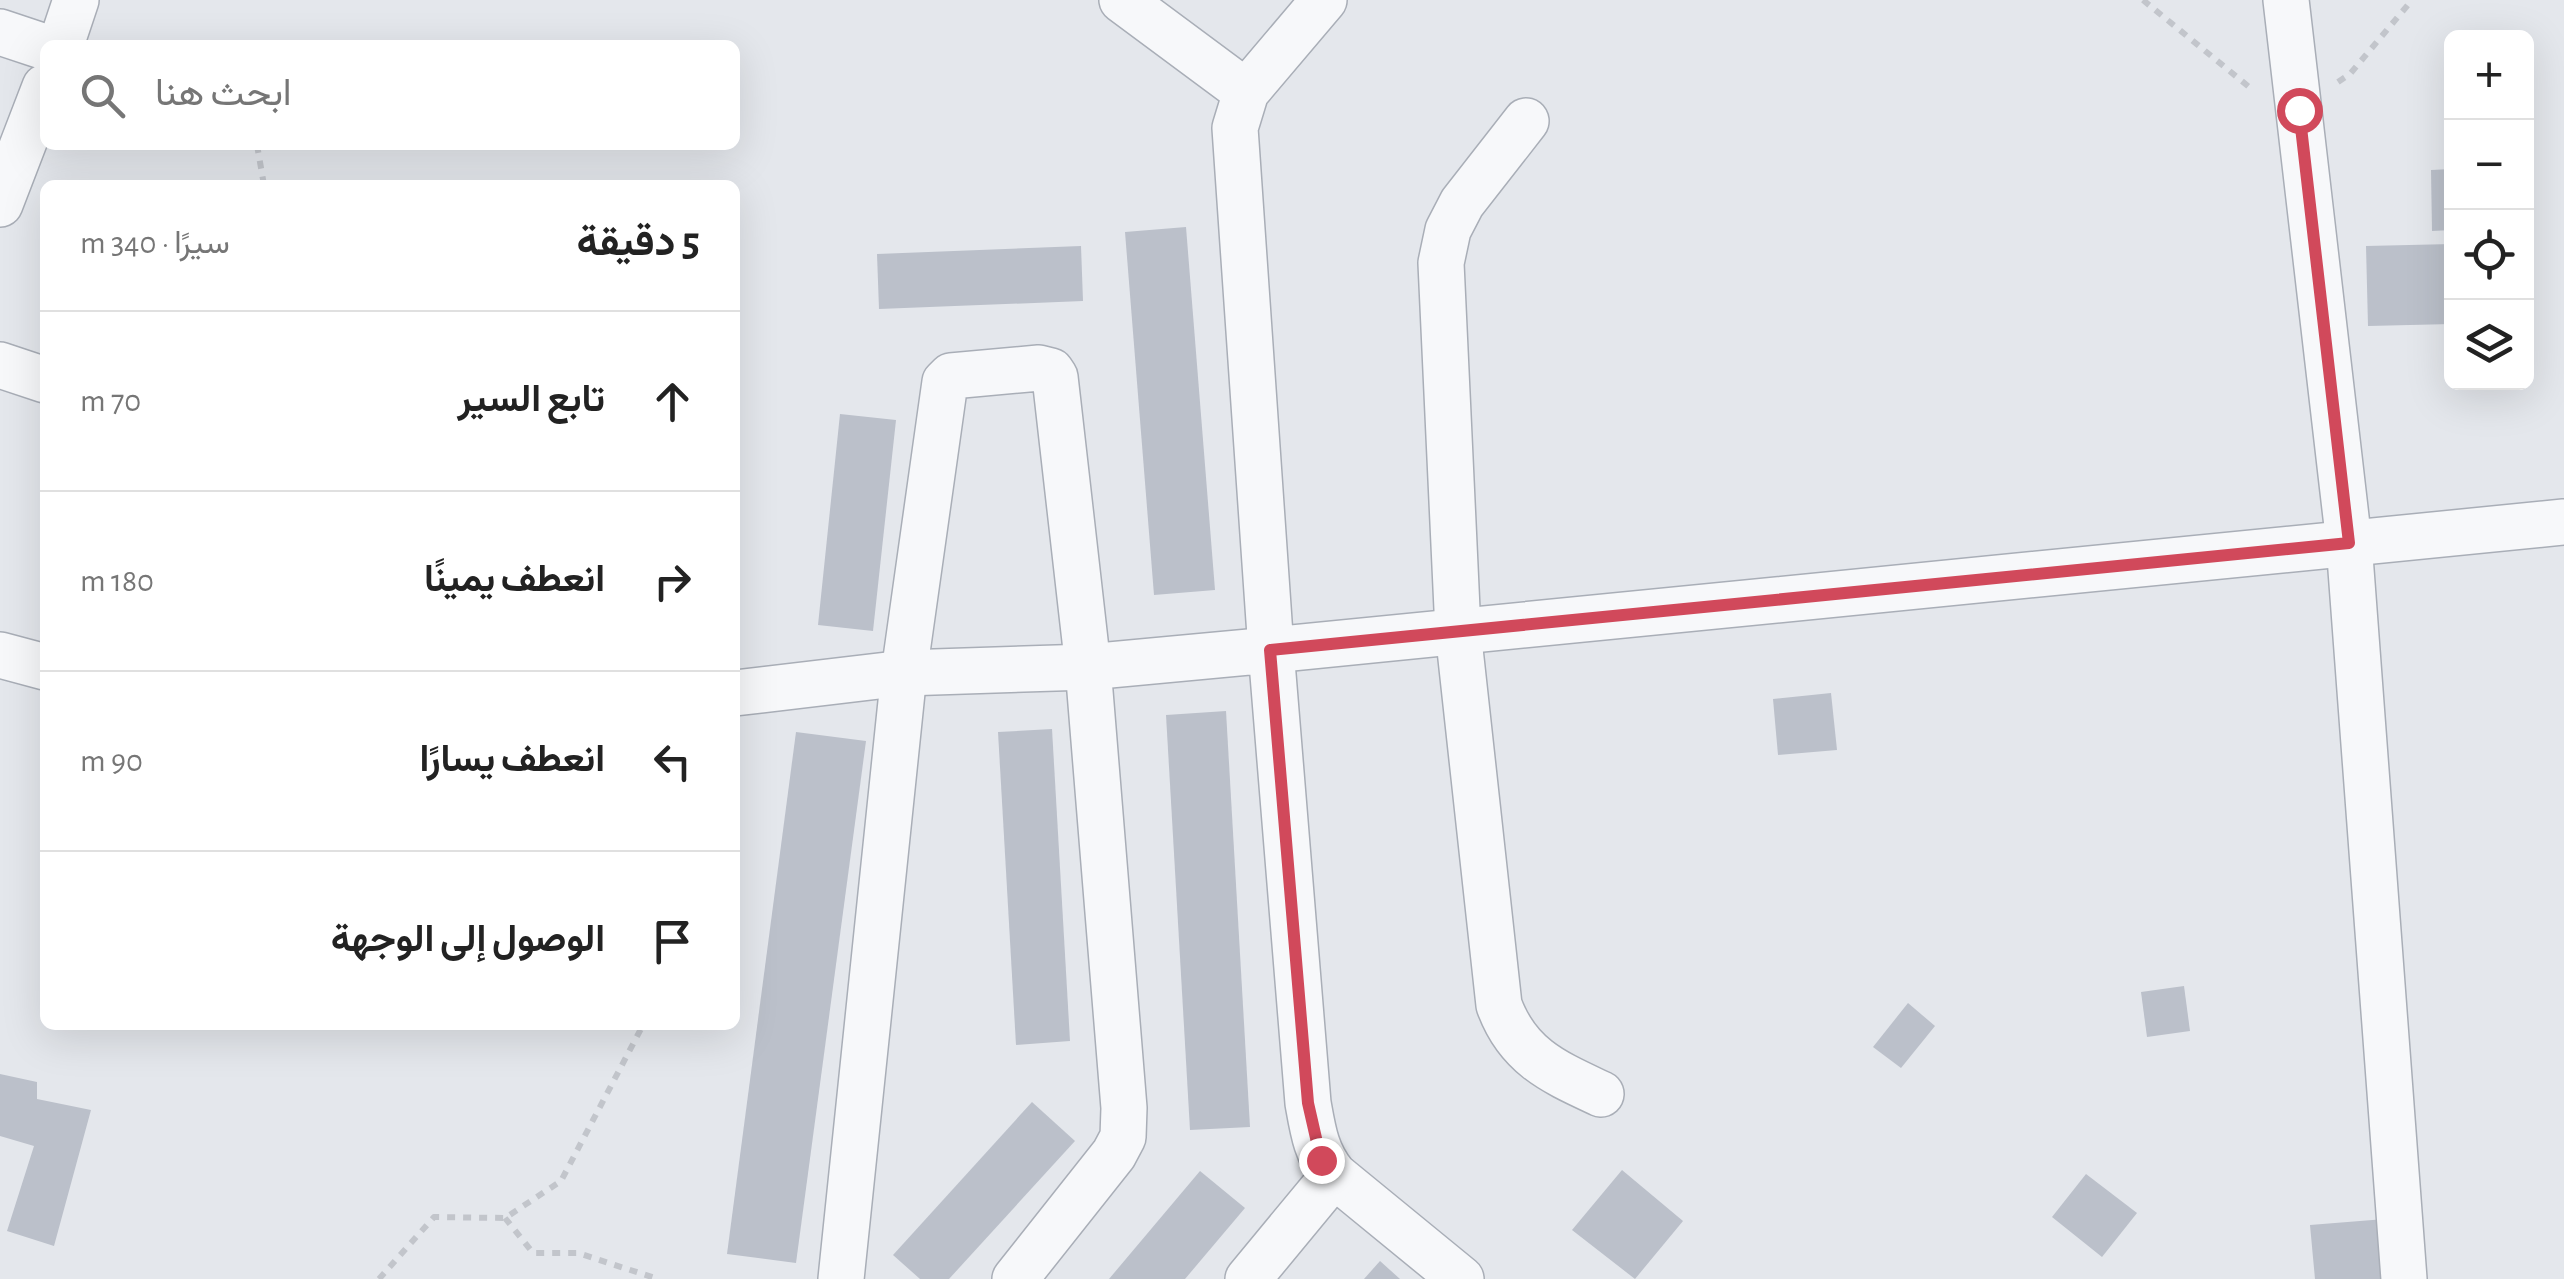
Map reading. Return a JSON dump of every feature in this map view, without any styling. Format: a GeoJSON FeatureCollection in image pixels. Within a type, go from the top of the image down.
{"type":"FeatureCollection","features":[{"type":"Feature","properties":{"kind":"street"},"geometry":{"type":"LineString","coordinates":[[63,40],[76,0]]}},
{"type":"Feature","properties":{"kind":"street"},"geometry":{"type":"LineString","coordinates":[[1122,0],[1246,92]]}},
{"type":"Feature","properties":{"kind":"street"},"geometry":{"type":"LineString","coordinates":[[1324,0],[1246,92],[1235,128],[1270,650],[1308,1103],[1321,1160],[1334,1175],[1461,1279]]}},
{"type":"Feature","properties":{"kind":"street"},"geometry":{"type":"LineString","coordinates":[[2286,0],[2349,543],[2404,1279]]}},
{"type":"Feature","properties":{"kind":"street"},"geometry":{"type":"LineString","coordinates":[[0,32],[40,45]]}},
{"type":"Feature","properties":{"kind":"street"},"geometry":{"type":"LineString","coordinates":[[0,204],[40,100]]}},
{"type":"Feature","properties":{"kind":"street"},"geometry":{"type":"LineString","coordinates":[[1526,121],[1462,203],[1448,230],[1441,263],[1458,630],[1499,1005],[1507,1028],[1528,1052],[1550,1070],[1601,1094]]}},
{"type":"Feature","properties":{"kind":"street"},"geometry":{"type":"LineString","coordinates":[[0,365],[40,378]]}},
{"type":"Feature","properties":{"kind":"street"},"geometry":{"type":"LineString","coordinates":[[841,1279],[904,672],[946,382],[951,376],[1040,368],[1054,376],[1088,667],[1124,1108],[1123,1136],[1114,1154],[1015,1279]]}},
{"type":"Feature","properties":{"kind":"street"},"geometry":{"type":"LineString","coordinates":[[740,692],[904,672],[1088,667],[1270,650],[2564,522]]}},
{"type":"Feature","properties":{"kind":"street"},"geometry":{"type":"LineString","coordinates":[[0,655],[40,666]]}},
{"type":"Feature","properties":{"kind":"street"},"geometry":{"type":"LineString","coordinates":[[1248,1279],[1334,1175]]}},
{"type":"Feature","properties":{"kind":"path"},"geometry":{"type":"LineString","coordinates":[[258,150],[263,180]]}},
{"type":"Feature","properties":{"kind":"path"},"geometry":{"type":"LineString","coordinates":[[379,1279],[434,1217],[504,1218],[561,1180],[640,1030]]}},
{"type":"Feature","properties":{"kind":"path"},"geometry":{"type":"LineString","coordinates":[[504,1218],[533,1253],[578,1254],[658,1279]]}},
{"type":"Feature","properties":{"kind":"building"},"geometry":{"type":"Polygon","coordinates":[[[2444,169],[2444,230],[2432,231],[2431,170],[2444,169]]]}},
{"type":"Feature","properties":{"kind":"building"},"geometry":{"type":"Polygon","coordinates":[[[1186,227],[1215,590],[1154,595],[1125,232],[1186,227]]]}},
{"type":"Feature","properties":{"kind":"building"},"geometry":{"type":"Polygon","coordinates":[[[2444,244],[2444,324],[2368,326],[2366,246],[2444,244]]]}},
{"type":"Feature","properties":{"kind":"building"},"geometry":{"type":"Polygon","coordinates":[[[1081,246],[1083,301],[879,309],[877,254],[1081,246]]]}},
{"type":"Feature","properties":{"kind":"building"},"geometry":{"type":"Polygon","coordinates":[[[840,414],[896,420],[873,631],[818,625],[840,414]]]}},
{"type":"Feature","properties":{"kind":"building"},"geometry":{"type":"Polygon","coordinates":[[[1831,693],[1837,750],[1778,755],[1773,699],[1831,693]]]}},
{"type":"Feature","properties":{"kind":"building"},"geometry":{"type":"Polygon","coordinates":[[[1226,711],[1250,1127],[1190,1130],[1166,715],[1226,711]]]}},
{"type":"Feature","properties":{"kind":"building"},"geometry":{"type":"Polygon","coordinates":[[[1052,729],[1070,1041],[1016,1045],[998,732],[1052,729]]]}},
{"type":"Feature","properties":{"kind":"building"},"geometry":{"type":"Polygon","coordinates":[[[796,732],[866,741],[796,1263],[727,1254],[796,732]]]}},
{"type":"Feature","properties":{"kind":"building"},"geometry":{"type":"Polygon","coordinates":[[[2184,986],[2190,1031],[2147,1037],[2141,992],[2184,986]]]}},
{"type":"Feature","properties":{"kind":"building"},"geometry":{"type":"Polygon","coordinates":[[[1908,1003],[1935,1026],[1901,1068],[1873,1047],[1908,1003]]]}},
{"type":"Feature","properties":{"kind":"building"},"geometry":{"type":"Polygon","coordinates":[[[0,1074],[37,1082],[37,1099],[91,1110],[54,1246],[7,1231],[34,1146],[0,1136],[0,1074]]]}},
{"type":"Feature","properties":{"kind":"building"},"geometry":{"type":"Polygon","coordinates":[[[1032,1102],[1075,1141],[949,1279],[920,1279],[893,1255],[1032,1102]]]}},
{"type":"Feature","properties":{"kind":"building"},"geometry":{"type":"Polygon","coordinates":[[[1622,1170],[1683,1221],[1635,1279],[1572,1230],[1622,1170]]]}},
{"type":"Feature","properties":{"kind":"building"},"geometry":{"type":"Polygon","coordinates":[[[1200,1171],[1245,1208],[1185,1279],[1109,1279],[1200,1171]]]}},
{"type":"Feature","properties":{"kind":"building"},"geometry":{"type":"Polygon","coordinates":[[[2086,1174],[2137,1213],[2102,1257],[2052,1217],[2086,1174]]]}},
{"type":"Feature","properties":{"kind":"building"},"geometry":{"type":"Polygon","coordinates":[[[2385,1219],[2390,1279],[2315,1279],[2310,1225],[2385,1219]]]}},
{"type":"Feature","properties":{"kind":"building"},"geometry":{"type":"Polygon","coordinates":[[[1380,1261],[1400,1279],[1364,1279],[1380,1261]]]}},
{"type":"Feature","properties":{"kind":"route"},"geometry":{"type":"LineString","coordinates":[[1321,1160],[1308,1103],[1270,650],[2349,543],[2299,110]]}}]}
